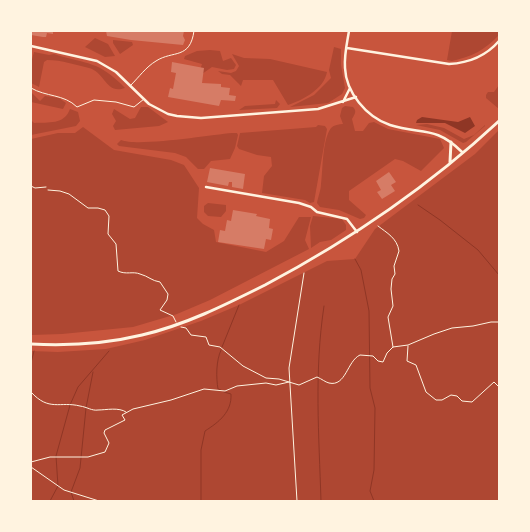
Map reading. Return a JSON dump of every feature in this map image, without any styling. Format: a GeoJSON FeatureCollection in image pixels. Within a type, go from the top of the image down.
{"type":"FeatureCollection","features":[{"type":"Feature","properties":{"kind":"street"},"geometry":{"type":"LineString","coordinates":[[349,31],[345,66],[350,88],[370,114],[389,124],[430,131],[451,142],[462,152]]}},
{"type":"Feature","properties":{"kind":"street"},"geometry":{"type":"LineString","coordinates":[[346,48],[449,64],[461,63],[475,59],[486,53],[499,41]]}},
{"type":"Feature","properties":{"kind":"street"},"geometry":{"type":"LineString","coordinates":[[31,46],[97,60],[112,69],[149,104],[168,114],[195,118],[318,109],[356,97]]}},
{"type":"Feature","properties":{"kind":"street"},"geometry":{"type":"LineString","coordinates":[[343,102],[350,88]]}},
{"type":"Feature","properties":{"kind":"street"},"geometry":{"type":"LineString","coordinates":[[31,344],[96,343],[142,335],[177,325],[246,294],[306,263],[357,232],[420,188],[499,120]]}},
{"type":"Feature","properties":{"kind":"street"},"geometry":{"type":"LineString","coordinates":[[450,163],[451,142]]}},
{"type":"Feature","properties":{"kind":"street"},"geometry":{"type":"LineString","coordinates":[[206,187],[299,203],[311,207],[317,212],[340,216],[347,219],[357,232]]}},
{"type":"Feature","properties":{"kind":"lane"},"geometry":{"type":"LineString","coordinates":[[130,85],[154,62],[186,50],[191,43],[194,31]]}},
{"type":"Feature","properties":{"kind":"lane"},"geometry":{"type":"LineString","coordinates":[[31,88],[41,93],[60,96],[77,107],[94,100],[116,102],[134,107],[144,99]]}},
{"type":"Feature","properties":{"kind":"path"},"geometry":{"type":"LineString","coordinates":[[31,186],[35,188],[46,187]]}},
{"type":"Feature","properties":{"kind":"path"},"geometry":{"type":"LineString","coordinates":[[48,190],[60,190],[69,194],[88,208],[105,210],[109,216],[108,234],[116,244],[118,271],[124,273],[141,274],[153,282],[160,282],[168,294],[167,300],[160,310],[173,316],[177,325],[186,328],[191,335],[206,337],[210,345],[220,348],[243,366],[258,375],[303,384],[309,379],[318,377],[330,383],[338,382],[345,375],[353,360],[360,355],[370,356],[383,362],[387,353],[393,347],[408,345],[452,328],[499,322]]}},
{"type":"Feature","properties":{"kind":"path"},"geometry":{"type":"LineString","coordinates":[[378,226],[385,229],[391,235],[399,251],[394,266],[395,274],[392,279],[391,289],[393,306],[388,317],[393,347]]}},
{"type":"Feature","properties":{"kind":"path"},"geometry":{"type":"LineString","coordinates":[[297,501],[289,368],[304,273]]}},
{"type":"Feature","properties":{"kind":"path"},"geometry":{"type":"LineString","coordinates":[[408,345],[408,360],[416,365],[426,392],[436,400],[442,400],[451,395],[457,396],[462,401],[472,402],[494,382],[499,387]]}},
{"type":"Feature","properties":{"kind":"path"},"geometry":{"type":"LineString","coordinates":[[31,462],[53,456],[83,457],[105,452],[109,443],[104,433],[105,430],[125,420],[122,415],[127,412],[171,400],[198,390],[226,391],[237,386],[266,383],[276,385],[290,382]]}},
{"type":"Feature","properties":{"kind":"path"},"geometry":{"type":"LineString","coordinates":[[31,392],[36,397],[55,406],[83,407],[97,411],[120,409],[127,412]]}},
{"type":"Feature","properties":{"kind":"path"},"geometry":{"type":"LineString","coordinates":[[31,467],[60,488],[99,501]]}},
{"type":"Feature","properties":{"kind":"shaded area"},"geometry":{"type":"Polygon","coordinates":[[[452,31],[499,31],[499,35],[477,52],[452,61],[447,60],[452,31]]]}},
{"type":"Feature","properties":{"kind":"shaded area"},"geometry":{"type":"Polygon","coordinates":[[[95,38],[108,44],[115,56],[105,57],[85,47],[95,38]]]}},
{"type":"Feature","properties":{"kind":"shaded area"},"geometry":{"type":"Polygon","coordinates":[[[113,40],[132,42],[133,45],[120,54],[113,43],[113,40]]]}},
{"type":"Feature","properties":{"kind":"shaded area"},"geometry":{"type":"Polygon","coordinates":[[[334,47],[341,49],[341,65],[345,88],[342,94],[328,103],[290,107],[314,95],[331,78],[329,70],[334,47]]]}},
{"type":"Feature","properties":{"kind":"shaded area"},"geometry":{"type":"Polygon","coordinates":[[[197,51],[220,51],[223,61],[231,58],[236,65],[234,69],[227,70],[212,67],[202,74],[200,70],[202,64],[184,59],[185,56],[197,51]]]}},
{"type":"Feature","properties":{"kind":"shaded area"},"geometry":{"type":"Polygon","coordinates":[[[34,52],[49,55],[54,54],[100,68],[116,79],[125,88],[119,89],[109,86],[99,74],[89,68],[53,60],[47,60],[44,62],[39,87],[31,83],[31,63],[34,52]]]}},
{"type":"Feature","properties":{"kind":"shaded area"},"geometry":{"type":"Polygon","coordinates":[[[232,54],[244,58],[270,59],[327,72],[322,84],[317,89],[306,97],[288,105],[273,80],[243,80],[241,86],[230,75],[222,74],[218,71],[231,73],[236,71],[239,66],[232,54]]]}},
{"type":"Feature","properties":{"kind":"shaded area"},"geometry":{"type":"Polygon","coordinates":[[[499,85],[499,109],[486,98],[486,95],[488,92],[494,92],[499,85]]]}},
{"type":"Feature","properties":{"kind":"shaded area"},"geometry":{"type":"Polygon","coordinates":[[[31,92],[40,101],[45,96],[59,98],[66,103],[63,109],[31,102],[31,92]]]}},
{"type":"Feature","properties":{"kind":"shaded area"},"geometry":{"type":"Polygon","coordinates":[[[276,100],[280,104],[277,108],[239,110],[245,106],[275,104],[276,100]]]}},
{"type":"Feature","properties":{"kind":"shaded area"},"geometry":{"type":"Polygon","coordinates":[[[345,106],[353,107],[355,110],[355,114],[352,119],[355,131],[363,131],[369,123],[374,122],[388,129],[440,139],[444,148],[421,171],[403,161],[395,159],[349,191],[349,200],[366,215],[364,218],[360,219],[339,210],[320,207],[317,203],[321,186],[323,155],[328,133],[334,126],[343,124],[340,116],[342,108],[345,106]]]}},
{"type":"Feature","properties":{"kind":"shaded area"},"geometry":{"type":"Polygon","coordinates":[[[141,107],[148,107],[168,122],[159,126],[115,130],[113,126],[116,121],[112,114],[114,109],[130,119],[135,118],[141,107]]]}},
{"type":"Feature","properties":{"kind":"shaded area"},"geometry":{"type":"Polygon","coordinates":[[[70,109],[78,112],[80,121],[76,126],[31,135],[31,120],[34,123],[55,122],[64,118],[70,109]]]}},
{"type":"Feature","properties":{"kind":"shaded area"},"geometry":{"type":"Polygon","coordinates":[[[422,117],[458,122],[470,117],[475,126],[465,133],[445,123],[416,123],[417,120],[422,117]]]}},
{"type":"Feature","properties":{"kind":"shaded area"},"geometry":{"type":"Polygon","coordinates":[[[427,124],[444,128],[464,139],[474,135],[485,126],[466,142],[463,143],[440,130],[416,125],[427,124]]]}},
{"type":"Feature","properties":{"kind":"shaded area"},"geometry":{"type":"Polygon","coordinates":[[[318,125],[325,126],[327,129],[314,202],[310,203],[305,200],[262,193],[264,176],[272,166],[271,157],[257,155],[239,149],[237,146],[240,133],[316,127],[318,125]]]}},
{"type":"Feature","properties":{"kind":"shaded area"},"geometry":{"type":"Polygon","coordinates":[[[83,127],[114,150],[171,160],[184,165],[199,188],[197,218],[203,224],[214,230],[216,242],[266,252],[284,241],[299,217],[311,217],[305,240],[309,249],[210,300],[177,314],[133,327],[62,334],[31,335],[31,139],[58,133],[75,133],[83,127]]]}},
{"type":"Feature","properties":{"kind":"shaded area"},"geometry":{"type":"Polygon","coordinates":[[[499,130],[499,501],[31,501],[31,351],[58,352],[106,349],[145,340],[201,321],[239,305],[327,261],[355,259],[375,229],[475,154],[499,130]]]}},
{"type":"Feature","properties":{"kind":"shaded area"},"geometry":{"type":"Polygon","coordinates":[[[237,133],[238,135],[235,148],[230,159],[211,161],[204,169],[198,169],[186,157],[175,153],[119,146],[117,144],[121,140],[142,142],[175,140],[237,133]]]}},
{"type":"Feature","properties":{"kind":"shaded area"},"geometry":{"type":"Polygon","coordinates":[[[208,203],[226,205],[226,211],[221,217],[208,216],[204,212],[204,206],[208,203]]]}},
{"type":"Feature","properties":{"kind":"shaded area"},"geometry":{"type":"Polygon","coordinates":[[[313,216],[342,219],[346,225],[346,230],[331,240],[320,242],[311,248],[310,226],[313,216]]]}},
{"type":"Feature","properties":{"kind":"building"},"geometry":{"type":"Polygon","coordinates":[[[31,31],[53,31],[53,34],[47,33],[46,37],[43,37],[31,35],[31,31]]]}},
{"type":"Feature","properties":{"kind":"building"},"geometry":{"type":"Polygon","coordinates":[[[106,31],[184,31],[183,36],[185,40],[183,45],[131,40],[107,36],[106,31]]]}},
{"type":"Feature","properties":{"kind":"building"},"geometry":{"type":"Polygon","coordinates":[[[172,62],[204,68],[202,83],[221,84],[221,87],[230,88],[229,95],[236,96],[235,101],[221,100],[219,106],[168,97],[170,88],[173,89],[176,73],[171,72],[172,62]]]}},
{"type":"Feature","properties":{"kind":"building"},"geometry":{"type":"Polygon","coordinates":[[[210,168],[245,174],[243,189],[232,187],[232,182],[229,182],[228,186],[207,182],[210,168]]]}},
{"type":"Feature","properties":{"kind":"building"},"geometry":{"type":"Polygon","coordinates":[[[389,172],[396,182],[391,185],[395,191],[382,199],[377,192],[381,190],[376,181],[389,172]]]}},
{"type":"Feature","properties":{"kind":"building"},"geometry":{"type":"Polygon","coordinates":[[[233,210],[257,214],[256,216],[270,219],[269,228],[273,229],[271,240],[266,239],[264,249],[218,242],[220,230],[225,231],[227,220],[231,221],[233,210]]]}},
{"type":"Feature","properties":{"kind":"waterway"},"geometry":{"type":"LineString","coordinates":[[418,205],[478,250],[499,275]]}},
{"type":"Feature","properties":{"kind":"waterway"},"geometry":{"type":"LineString","coordinates":[[355,259],[361,270],[369,311],[370,388],[375,408],[374,470],[370,491],[374,501]]}},
{"type":"Feature","properties":{"kind":"waterway"},"geometry":{"type":"LineString","coordinates":[[222,347],[239,305]]}},
{"type":"Feature","properties":{"kind":"waterway"},"geometry":{"type":"LineString","coordinates":[[321,501],[318,428],[318,379],[324,306]]}},
{"type":"Feature","properties":{"kind":"waterway"},"geometry":{"type":"LineString","coordinates":[[221,350],[217,364],[217,374],[218,389],[221,390]]}},
{"type":"Feature","properties":{"kind":"waterway"},"geometry":{"type":"LineString","coordinates":[[31,363],[34,351]]}},
{"type":"Feature","properties":{"kind":"waterway"},"geometry":{"type":"LineString","coordinates":[[50,501],[58,486],[56,456],[70,405],[78,387],[109,351]]}},
{"type":"Feature","properties":{"kind":"waterway"},"geometry":{"type":"LineString","coordinates":[[74,501],[71,492],[80,468],[86,408],[93,372]]}},
{"type":"Feature","properties":{"kind":"waterway"},"geometry":{"type":"LineString","coordinates":[[31,373],[31,378]]}},
{"type":"Feature","properties":{"kind":"waterway"},"geometry":{"type":"LineString","coordinates":[[201,501],[201,450],[205,431],[220,420],[227,411],[231,400],[231,394],[224,392]]}}]}
